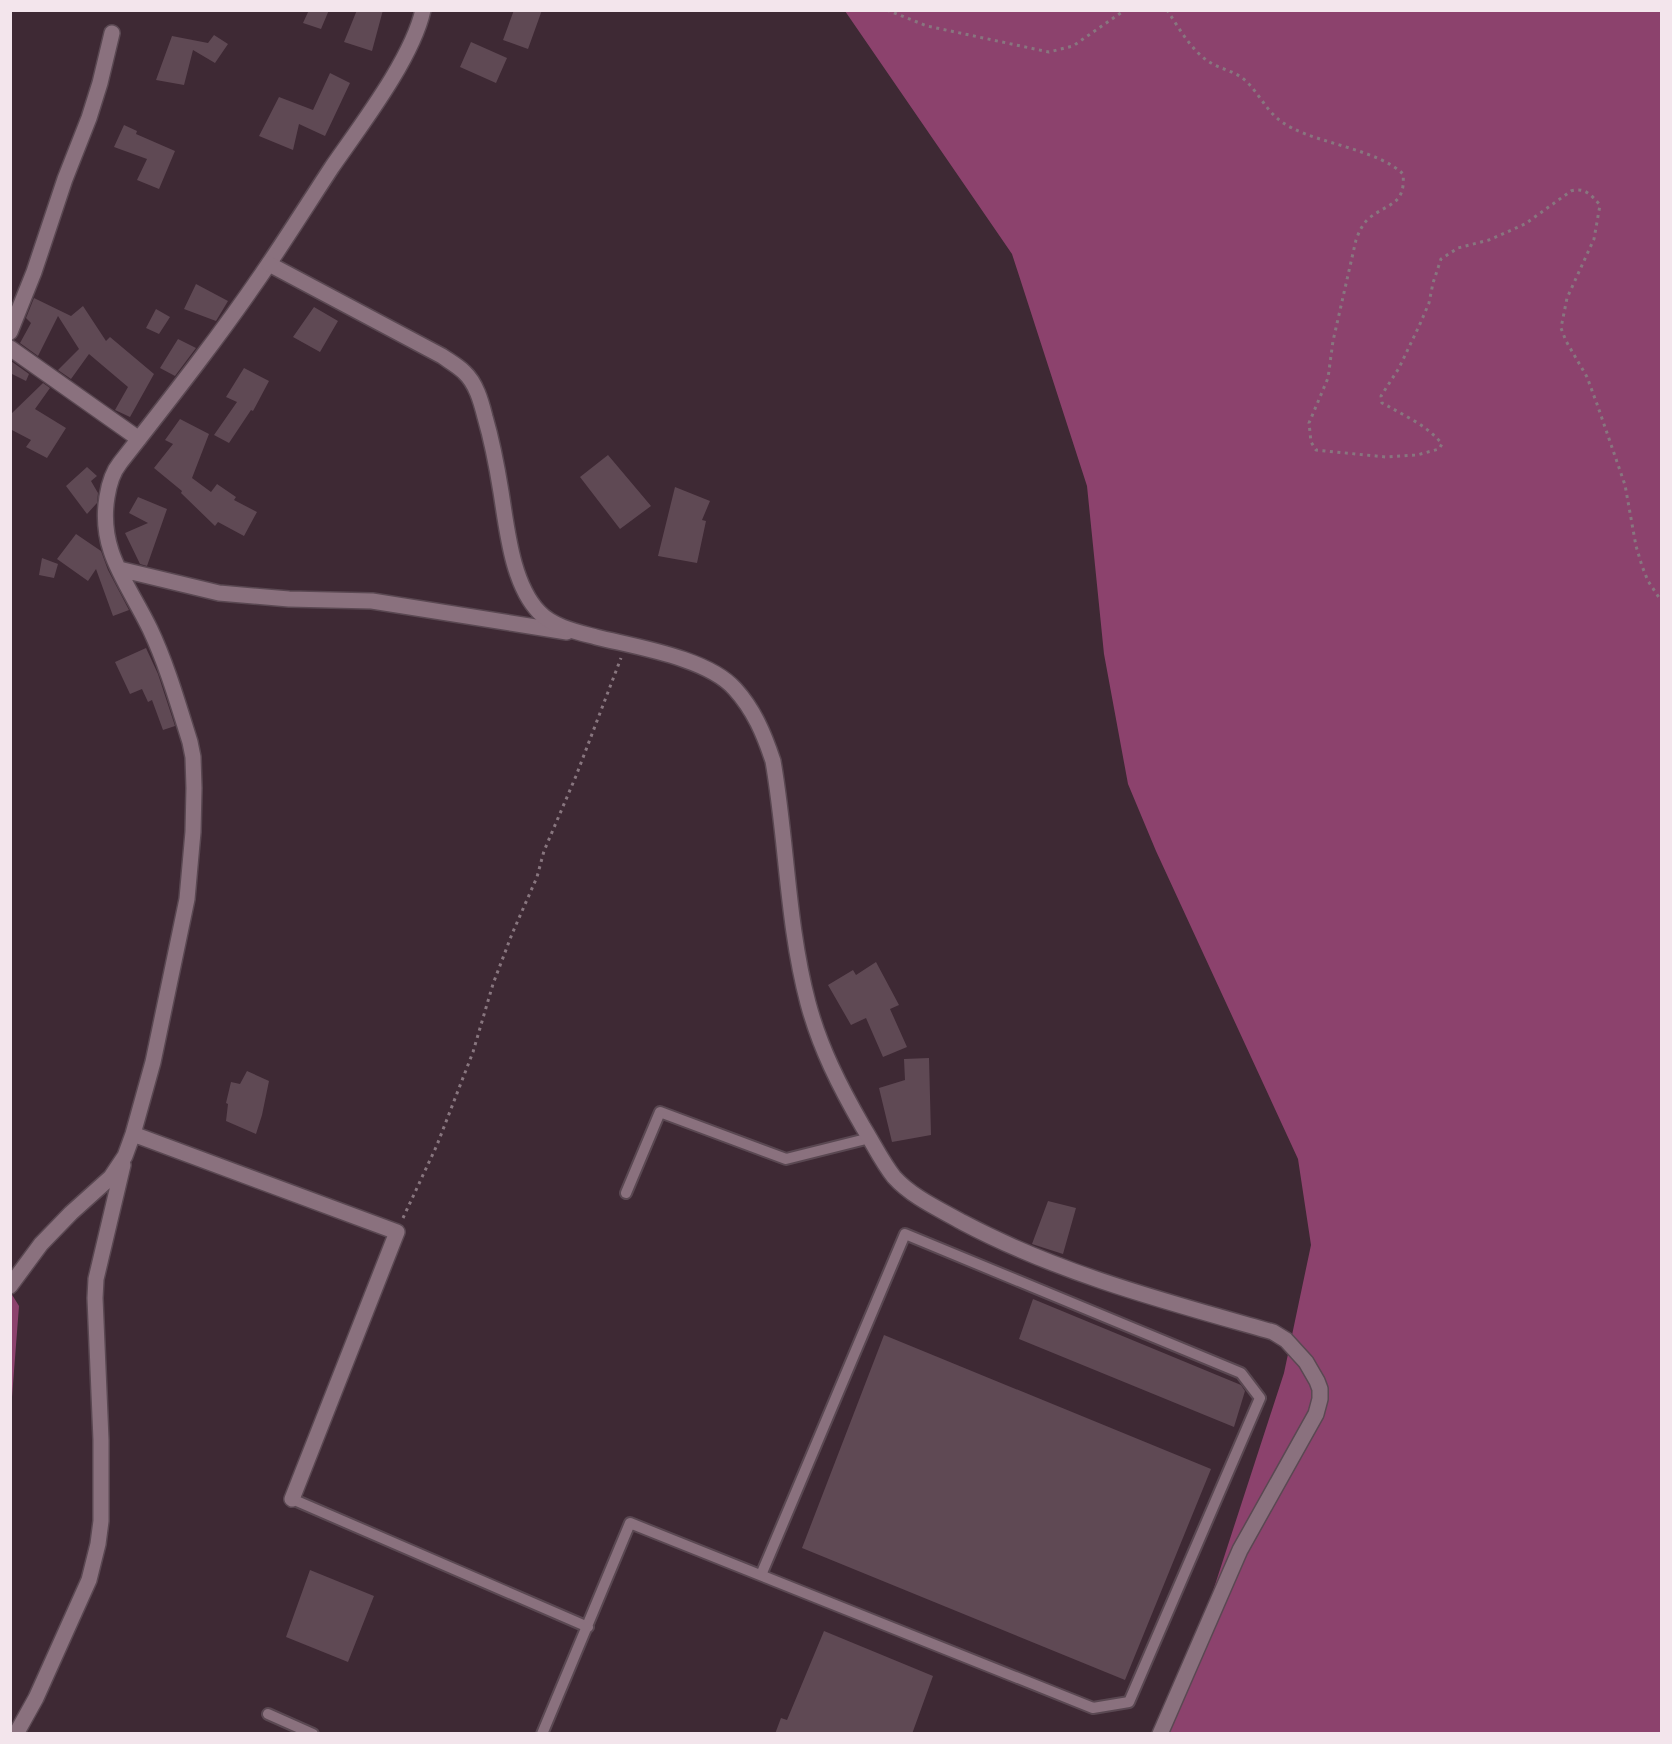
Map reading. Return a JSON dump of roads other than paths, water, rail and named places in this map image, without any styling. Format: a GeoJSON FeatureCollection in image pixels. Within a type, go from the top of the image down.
{"type":"FeatureCollection","features":[{"type":"Feature","properties":{"kind":"street"},"geometry":{"type":"LineString","coordinates":[[16,1734],[36,1698],[89,1580],[98,1544],[102,1521],[96,1288],[125,1156],[153,1062],[187,899],[192,832],[193,757],[183,721],[150,630],[107,542],[104,513],[108,488],[114,471],[198,362],[269,264],[399,64],[416,33],[423,10]]}},
{"type":"Feature","properties":{"kind":"street"},"geometry":{"type":"LineString","coordinates":[[10,332],[89,118],[112,33]]}},
{"type":"Feature","properties":{"kind":"street"},"geometry":{"type":"LineString","coordinates":[[269,264],[442,356],[464,372],[478,394],[489,431],[510,547],[524,589],[537,611],[558,626],[689,661],[716,674],[734,687],[752,711],[765,738],[772,761],[797,952],[808,1002],[829,1063],[894,1177],[909,1190],[942,1211],[997,1240],[1087,1276],[1165,1302],[1273,1332],[1286,1340],[1306,1362],[1320,1389],[1316,1414],[1240,1550],[1160,1734]]}},
{"type":"Feature","properties":{"kind":"street"},"geometry":{"type":"LineString","coordinates":[[10,348],[139,439]]}},
{"type":"Feature","properties":{"kind":"street"},"geometry":{"type":"LineString","coordinates":[[119,570],[219,592],[289,599],[372,601],[591,636]]}},
{"type":"Feature","properties":{"kind":"street"},"geometry":{"type":"LineString","coordinates":[[133,1134],[397,1232],[292,1499]]}},
{"type":"Feature","properties":{"kind":"street"},"geometry":{"type":"LineString","coordinates":[[10,1286],[41,1244],[111,1177],[125,1156]]}},
{"type":"Feature","properties":{"kind":"lane"},"geometry":{"type":"LineString","coordinates":[[626,1192],[660,1112],[786,1159],[870,1138]]}},
{"type":"Feature","properties":{"kind":"lane"},"geometry":{"type":"LineString","coordinates":[[542,1734],[630,1523],[1093,1708],[1129,1701],[1260,1398],[1241,1373],[905,1234],[761,1575]]}},
{"type":"Feature","properties":{"kind":"lane"},"geometry":{"type":"LineString","coordinates":[[292,1499],[588,1627]]}},
{"type":"Feature","properties":{"kind":"lane"},"geometry":{"type":"LineString","coordinates":[[268,1714],[313,1734]]}}]}
